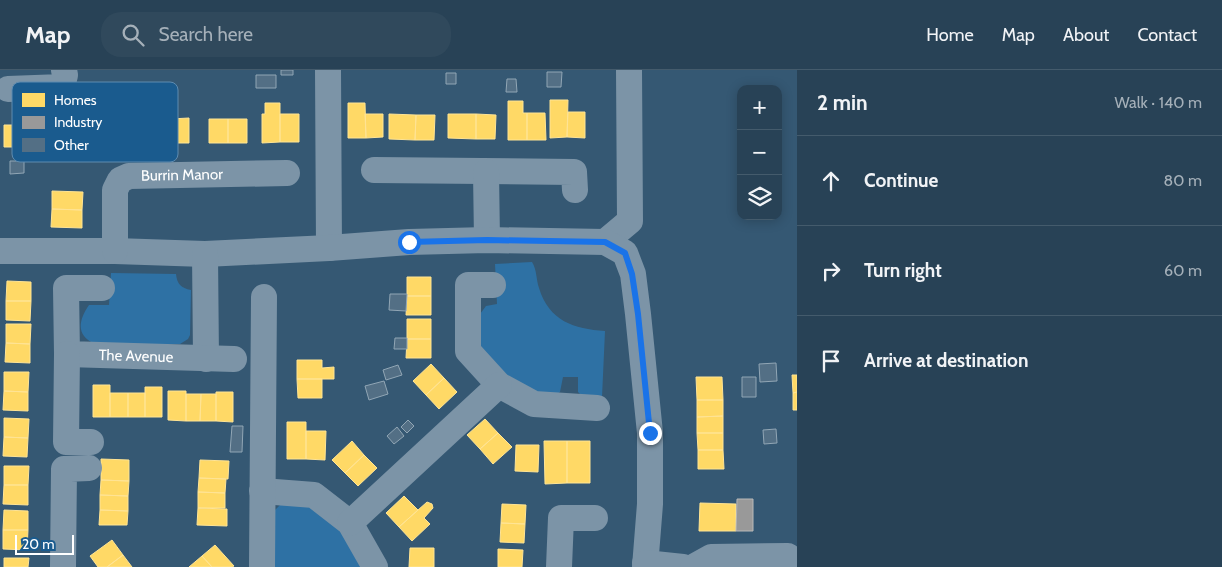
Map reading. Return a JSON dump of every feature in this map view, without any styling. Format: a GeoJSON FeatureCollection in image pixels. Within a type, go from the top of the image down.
{"type":"FeatureCollection","features":[{"type":"Feature","properties":{"kind":"street"},"geometry":{"type":"LineString","coordinates":[[328,70],[329,248]]}},
{"type":"Feature","properties":{"kind":"street"},"geometry":{"type":"LineString","coordinates":[[605,242],[630,221],[629,70]]}},
{"type":"Feature","properties":{"kind":"street"},"geometry":{"type":"LineString","coordinates":[[8,88],[12,88]]}},
{"type":"Feature","properties":{"kind":"street"},"geometry":{"type":"LineString","coordinates":[[374,170],[574,172],[575,190]]}},
{"type":"Feature","properties":{"kind":"street"},"geometry":{"type":"LineString","coordinates":[[486,172],[487,240]]}},
{"type":"Feature","properties":{"kind":"street","name":"Burrin Manor"},"geometry":{"type":"LineString","coordinates":[[115,251],[115,190],[120,180],[129,176],[286,173]]}},
{"type":"Feature","properties":{"kind":"street"},"geometry":{"type":"LineString","coordinates":[[0,251],[115,251],[205,254],[409,242],[487,240],[605,242],[625,253],[632,274],[638,314],[650,433],[650,504],[645,565],[683,567]]}},
{"type":"Feature","properties":{"kind":"street"},"geometry":{"type":"LineString","coordinates":[[205,254],[206,359]]}},
{"type":"Feature","properties":{"kind":"street"},"geometry":{"type":"LineString","coordinates":[[493,285],[468,285],[468,351],[499,385],[534,404],[598,408]]}},
{"type":"Feature","properties":{"kind":"street"},"geometry":{"type":"LineString","coordinates":[[91,442],[66,442],[66,288],[102,288]]}},
{"type":"Feature","properties":{"kind":"street"},"geometry":{"type":"LineString","coordinates":[[262,567],[264,297]]}},
{"type":"Feature","properties":{"kind":"street","name":"The Avenue"},"geometry":{"type":"LineString","coordinates":[[66,354],[234,359]]}},
{"type":"Feature","properties":{"kind":"street"},"geometry":{"type":"LineString","coordinates":[[350,522],[499,385]]}},
{"type":"Feature","properties":{"kind":"street"},"geometry":{"type":"LineString","coordinates":[[63,567],[64,469],[89,468]]}},
{"type":"Feature","properties":{"kind":"street"},"geometry":{"type":"LineString","coordinates":[[262,491],[314,495],[350,522],[375,567]]}},
{"type":"Feature","properties":{"kind":"street"},"geometry":{"type":"LineString","coordinates":[[559,567],[561,518],[595,518]]}},
{"type":"Feature","properties":{"kind":"street"},"geometry":{"type":"LineString","coordinates":[[693,567],[711,557],[788,556],[794,560],[796,567]]}},
{"type":"Feature","properties":{"kind":"shaded area"},"geometry":{"type":"Polygon","coordinates":[[[532,262],[543,299],[556,316],[573,325],[605,331],[602,397],[583,397],[578,392],[578,377],[563,377],[560,392],[553,397],[525,393],[478,343],[477,318],[486,306],[497,304],[495,264],[532,262]]]}},
{"type":"Feature","properties":{"kind":"shaded area"},"geometry":{"type":"Polygon","coordinates":[[[111,273],[176,274],[180,285],[191,290],[190,335],[188,339],[180,344],[95,344],[84,337],[81,322],[89,305],[109,305],[111,273]]]}},
{"type":"Feature","properties":{"kind":"shaded area"},"geometry":{"type":"Polygon","coordinates":[[[296,503],[320,509],[359,552],[366,567],[271,567],[273,512],[280,505],[296,503]]]}},
{"type":"Feature","properties":{"kind":"building: Homes"},"geometry":{"type":"Polygon","coordinates":[[[550,100],[568,100],[567,137],[550,138],[550,100]]]}},
{"type":"Feature","properties":{"kind":"building: Homes"},"geometry":{"type":"Polygon","coordinates":[[[508,101],[523,101],[523,113],[527,113],[527,140],[508,140],[508,101]]]}},
{"type":"Feature","properties":{"kind":"building: Homes"},"geometry":{"type":"Polygon","coordinates":[[[265,103],[280,103],[280,142],[262,143],[262,114],[265,114],[265,103]]]}},
{"type":"Feature","properties":{"kind":"building: Homes"},"geometry":{"type":"Polygon","coordinates":[[[348,103],[365,103],[366,138],[348,138],[348,103]]]}},
{"type":"Feature","properties":{"kind":"building: Homes"},"geometry":{"type":"Polygon","coordinates":[[[568,112],[585,112],[585,138],[567,137],[568,112]]]}},
{"type":"Feature","properties":{"kind":"building: Homes"},"geometry":{"type":"Polygon","coordinates":[[[527,113],[545,113],[546,140],[527,140],[527,113]]]}},
{"type":"Feature","properties":{"kind":"building: Homes"},"geometry":{"type":"Polygon","coordinates":[[[280,114],[299,114],[299,142],[280,142],[280,114]]]}},
{"type":"Feature","properties":{"kind":"building: Homes"},"geometry":{"type":"Polygon","coordinates":[[[365,114],[383,114],[383,137],[366,138],[365,114]]]}},
{"type":"Feature","properties":{"kind":"building: Homes"},"geometry":{"type":"Polygon","coordinates":[[[389,114],[416,115],[415,140],[389,139],[389,114]]]}},
{"type":"Feature","properties":{"kind":"building: Homes"},"geometry":{"type":"Polygon","coordinates":[[[448,114],[476,114],[476,139],[448,138],[448,114]]]}},
{"type":"Feature","properties":{"kind":"building: Homes"},"geometry":{"type":"Polygon","coordinates":[[[476,114],[496,115],[495,139],[476,139],[476,114]]]}},
{"type":"Feature","properties":{"kind":"building: Homes"},"geometry":{"type":"Polygon","coordinates":[[[416,115],[435,115],[434,140],[415,140],[416,115]]]}},
{"type":"Feature","properties":{"kind":"building: Homes"},"geometry":{"type":"Polygon","coordinates":[[[189,118],[189,143],[178,143],[178,119],[189,118]]]}},
{"type":"Feature","properties":{"kind":"building: Homes"},"geometry":{"type":"Polygon","coordinates":[[[209,119],[228,119],[228,143],[209,143],[209,119]]]}},
{"type":"Feature","properties":{"kind":"building: Homes"},"geometry":{"type":"Polygon","coordinates":[[[228,119],[247,119],[247,143],[228,143],[228,119]]]}},
{"type":"Feature","properties":{"kind":"building: Homes"},"geometry":{"type":"Polygon","coordinates":[[[4,125],[12,125],[12,147],[4,147],[4,125]]]}},
{"type":"Feature","properties":{"kind":"building: Homes"},"geometry":{"type":"Polygon","coordinates":[[[52,191],[83,192],[82,210],[52,209],[52,191]]]}},
{"type":"Feature","properties":{"kind":"building: Homes"},"geometry":{"type":"Polygon","coordinates":[[[52,209],[82,210],[82,228],[51,227],[52,209]]]}},
{"type":"Feature","properties":{"kind":"building: Homes"},"geometry":{"type":"Polygon","coordinates":[[[407,277],[431,277],[431,296],[407,296],[407,277]]]}},
{"type":"Feature","properties":{"kind":"building: Homes"},"geometry":{"type":"Polygon","coordinates":[[[7,281],[31,282],[31,301],[6,301],[7,281]]]}},
{"type":"Feature","properties":{"kind":"building: Homes"},"geometry":{"type":"Polygon","coordinates":[[[407,296],[431,296],[431,315],[406,315],[407,296]]]}},
{"type":"Feature","properties":{"kind":"building: Homes"},"geometry":{"type":"Polygon","coordinates":[[[6,301],[31,301],[30,321],[6,320],[6,301]]]}},
{"type":"Feature","properties":{"kind":"building: Homes"},"geometry":{"type":"Polygon","coordinates":[[[407,319],[431,319],[431,339],[407,339],[407,319]]]}},
{"type":"Feature","properties":{"kind":"building: Homes"},"geometry":{"type":"Polygon","coordinates":[[[6,324],[31,324],[30,344],[6,343],[6,324]]]}},
{"type":"Feature","properties":{"kind":"building: Homes"},"geometry":{"type":"Polygon","coordinates":[[[407,339],[431,339],[431,358],[406,358],[407,339]]]}},
{"type":"Feature","properties":{"kind":"building: Homes"},"geometry":{"type":"Polygon","coordinates":[[[6,343],[30,344],[30,363],[5,362],[6,343]]]}},
{"type":"Feature","properties":{"kind":"building: Homes"},"geometry":{"type":"Polygon","coordinates":[[[297,360],[322,360],[322,368],[334,367],[334,379],[297,379],[297,360]]]}},
{"type":"Feature","properties":{"kind":"building: Homes"},"geometry":{"type":"Polygon","coordinates":[[[431,364],[444,378],[426,395],[413,381],[431,364]]]}},
{"type":"Feature","properties":{"kind":"building: Homes"},"geometry":{"type":"Polygon","coordinates":[[[4,372],[29,372],[28,392],[4,391],[4,372]]]}},
{"type":"Feature","properties":{"kind":"building: Homes"},"geometry":{"type":"Polygon","coordinates":[[[792,375],[797,375],[797,392],[793,393],[792,375]]]}},
{"type":"Feature","properties":{"kind":"building: Homes"},"geometry":{"type":"Polygon","coordinates":[[[696,377],[722,377],[723,400],[697,400],[696,377]]]}},
{"type":"Feature","properties":{"kind":"building: Homes"},"geometry":{"type":"Polygon","coordinates":[[[444,378],[457,392],[439,409],[426,395],[444,378]]]}},
{"type":"Feature","properties":{"kind":"building: Homes"},"geometry":{"type":"Polygon","coordinates":[[[297,379],[322,379],[322,398],[298,398],[297,379]]]}},
{"type":"Feature","properties":{"kind":"building: Homes"},"geometry":{"type":"Polygon","coordinates":[[[93,385],[110,385],[110,417],[93,417],[93,385]]]}},
{"type":"Feature","properties":{"kind":"building: Homes"},"geometry":{"type":"Polygon","coordinates":[[[145,387],[162,387],[162,417],[145,417],[145,387]]]}},
{"type":"Feature","properties":{"kind":"building: Homes"},"geometry":{"type":"Polygon","coordinates":[[[4,391],[28,392],[28,411],[3,410],[4,391]]]}},
{"type":"Feature","properties":{"kind":"building: Homes"},"geometry":{"type":"Polygon","coordinates":[[[168,391],[186,391],[186,421],[168,420],[168,391]]]}},
{"type":"Feature","properties":{"kind":"building: Homes"},"geometry":{"type":"Polygon","coordinates":[[[216,392],[233,392],[233,422],[216,421],[216,392]]]}},
{"type":"Feature","properties":{"kind":"building: Homes"},"geometry":{"type":"Polygon","coordinates":[[[797,392],[797,410],[793,410],[793,393],[797,392]]]}},
{"type":"Feature","properties":{"kind":"building: Homes"},"geometry":{"type":"Polygon","coordinates":[[[110,393],[128,393],[128,417],[110,417],[110,393]]]}},
{"type":"Feature","properties":{"kind":"building: Homes"},"geometry":{"type":"Polygon","coordinates":[[[128,393],[145,393],[145,417],[128,417],[128,393]]]}},
{"type":"Feature","properties":{"kind":"building: Homes"},"geometry":{"type":"Polygon","coordinates":[[[186,394],[201,394],[200,421],[186,421],[186,394]]]}},
{"type":"Feature","properties":{"kind":"building: Homes"},"geometry":{"type":"Polygon","coordinates":[[[201,394],[216,394],[216,421],[200,421],[201,394]]]}},
{"type":"Feature","properties":{"kind":"building: Homes"},"geometry":{"type":"Polygon","coordinates":[[[697,400],[723,400],[723,416],[697,417],[697,400]]]}},
{"type":"Feature","properties":{"kind":"building: Homes"},"geometry":{"type":"Polygon","coordinates":[[[723,416],[723,433],[697,433],[697,417],[723,416]]]}},
{"type":"Feature","properties":{"kind":"building: Homes"},"geometry":{"type":"Polygon","coordinates":[[[4,418],[29,419],[28,438],[4,437],[4,418]]]}},
{"type":"Feature","properties":{"kind":"building: Homes"},"geometry":{"type":"Polygon","coordinates":[[[485,419],[498,433],[480,449],[467,435],[485,419]]]}},
{"type":"Feature","properties":{"kind":"building: Homes"},"geometry":{"type":"Polygon","coordinates":[[[287,422],[306,422],[306,459],[287,459],[287,422]]]}},
{"type":"Feature","properties":{"kind":"building: Homes"},"geometry":{"type":"Polygon","coordinates":[[[306,431],[326,431],[325,460],[306,459],[306,431]]]}},
{"type":"Feature","properties":{"kind":"building: Homes"},"geometry":{"type":"Polygon","coordinates":[[[498,433],[512,447],[493,464],[480,449],[498,433]]]}},
{"type":"Feature","properties":{"kind":"building: Homes"},"geometry":{"type":"Polygon","coordinates":[[[697,433],[723,433],[723,450],[698,450],[697,433]]]}},
{"type":"Feature","properties":{"kind":"building: Homes"},"geometry":{"type":"Polygon","coordinates":[[[4,437],[28,438],[27,457],[3,456],[4,437]]]}},
{"type":"Feature","properties":{"kind":"building: Homes"},"geometry":{"type":"Polygon","coordinates":[[[352,441],[364,455],[345,473],[332,460],[352,441]]]}},
{"type":"Feature","properties":{"kind":"building: Homes"},"geometry":{"type":"Polygon","coordinates":[[[544,441],[567,441],[567,483],[545,484],[544,441]]]}},
{"type":"Feature","properties":{"kind":"building: Homes"},"geometry":{"type":"Polygon","coordinates":[[[567,441],[590,441],[590,483],[567,483],[567,441]]]}},
{"type":"Feature","properties":{"kind":"building: Homes"},"geometry":{"type":"Polygon","coordinates":[[[516,445],[539,445],[538,472],[515,471],[516,445]]]}},
{"type":"Feature","properties":{"kind":"building: Homes"},"geometry":{"type":"Polygon","coordinates":[[[698,450],[723,450],[724,469],[698,469],[698,450]]]}},
{"type":"Feature","properties":{"kind":"building: Homes"},"geometry":{"type":"Polygon","coordinates":[[[364,455],[377,468],[358,486],[345,473],[364,455]]]}},
{"type":"Feature","properties":{"kind":"building: Homes"},"geometry":{"type":"Polygon","coordinates":[[[101,459],[129,460],[129,481],[101,480],[101,459]]]}},
{"type":"Feature","properties":{"kind":"building: Homes"},"geometry":{"type":"Polygon","coordinates":[[[200,460],[229,461],[228,479],[199,478],[200,460]]]}},
{"type":"Feature","properties":{"kind":"building: Homes"},"geometry":{"type":"Polygon","coordinates":[[[4,466],[29,466],[28,485],[4,485],[4,466]]]}},
{"type":"Feature","properties":{"kind":"building: Homes"},"geometry":{"type":"Polygon","coordinates":[[[199,478],[226,479],[225,493],[198,492],[199,478]]]}},
{"type":"Feature","properties":{"kind":"building: Homes"},"geometry":{"type":"Polygon","coordinates":[[[101,480],[129,481],[128,496],[100,495],[101,480]]]}},
{"type":"Feature","properties":{"kind":"building: Homes"},"geometry":{"type":"Polygon","coordinates":[[[4,485],[28,485],[28,505],[3,504],[4,485]]]}},
{"type":"Feature","properties":{"kind":"building: Homes"},"geometry":{"type":"Polygon","coordinates":[[[198,492],[225,493],[225,508],[198,508],[198,492]]]}},
{"type":"Feature","properties":{"kind":"building: Homes"},"geometry":{"type":"Polygon","coordinates":[[[100,495],[128,496],[128,511],[100,510],[100,495]]]}},
{"type":"Feature","properties":{"kind":"building: Homes"},"geometry":{"type":"Polygon","coordinates":[[[404,496],[418,510],[399,527],[386,513],[404,496]]]}},
{"type":"Feature","properties":{"kind":"building: Homes"},"geometry":{"type":"Polygon","coordinates":[[[427,502],[432,504],[433,508],[424,518],[430,524],[412,541],[399,527],[427,502]]]}},
{"type":"Feature","properties":{"kind":"building: Homes"},"geometry":{"type":"Polygon","coordinates":[[[700,503],[736,504],[736,531],[699,531],[700,503]]]}},
{"type":"Feature","properties":{"kind":"building: Homes"},"geometry":{"type":"Polygon","coordinates":[[[502,504],[526,505],[525,524],[501,523],[502,504]]]}},
{"type":"Feature","properties":{"kind":"building: Homes"},"geometry":{"type":"Polygon","coordinates":[[[198,508],[227,509],[227,526],[197,525],[198,508]]]}},
{"type":"Feature","properties":{"kind":"building: Homes"},"geometry":{"type":"Polygon","coordinates":[[[4,510],[28,511],[28,530],[3,530],[4,510]]]}},
{"type":"Feature","properties":{"kind":"building: Homes"},"geometry":{"type":"Polygon","coordinates":[[[100,510],[128,511],[127,525],[99,525],[100,510]]]}},
{"type":"Feature","properties":{"kind":"building: Homes"},"geometry":{"type":"Polygon","coordinates":[[[501,523],[525,524],[524,543],[500,542],[501,523]]]}},
{"type":"Feature","properties":{"kind":"building: Homes"},"geometry":{"type":"Polygon","coordinates":[[[3,530],[28,530],[27,550],[3,549],[3,530]]]}},
{"type":"Feature","properties":{"kind":"building: Homes"},"geometry":{"type":"Polygon","coordinates":[[[112,540],[123,555],[107,567],[98,567],[90,556],[112,540]]]}},
{"type":"Feature","properties":{"kind":"building: Homes"},"geometry":{"type":"Polygon","coordinates":[[[215,545],[234,566],[212,567],[202,556],[215,545]]]}},
{"type":"Feature","properties":{"kind":"building: Homes"},"geometry":{"type":"Polygon","coordinates":[[[410,548],[434,548],[434,567],[409,567],[410,548]]]}},
{"type":"Feature","properties":{"kind":"building: Homes"},"geometry":{"type":"Polygon","coordinates":[[[498,549],[523,550],[522,567],[498,567],[498,549]]]}},
{"type":"Feature","properties":{"kind":"building: Homes"},"geometry":{"type":"Polygon","coordinates":[[[123,555],[132,567],[107,567],[123,555]]]}},
{"type":"Feature","properties":{"kind":"building: Homes"},"geometry":{"type":"Polygon","coordinates":[[[202,556],[212,567],[189,567],[202,556]]]}},
{"type":"Feature","properties":{"kind":"building: Homes"},"geometry":{"type":"Polygon","coordinates":[[[4,558],[29,558],[28,567],[4,567],[4,558]]]}},
{"type":"Feature","properties":{"kind":"building: Industry"},"geometry":{"type":"Polygon","coordinates":[[[737,499],[753,499],[753,531],[736,531],[737,499]]]}},
{"type":"Feature","properties":{"kind":"building: Other"},"geometry":{"type":"Polygon","coordinates":[[[281,70],[293,70],[293,75],[281,75],[281,70]]]}},
{"type":"Feature","properties":{"kind":"building: Other"},"geometry":{"type":"Polygon","coordinates":[[[547,72],[562,72],[561,87],[547,87],[547,72]]]}},
{"type":"Feature","properties":{"kind":"building: Other"},"geometry":{"type":"Polygon","coordinates":[[[446,73],[456,73],[456,84],[446,84],[446,73]]]}},
{"type":"Feature","properties":{"kind":"building: Other"},"geometry":{"type":"Polygon","coordinates":[[[256,75],[276,75],[276,88],[256,88],[256,75]]]}},
{"type":"Feature","properties":{"kind":"building: Other"},"geometry":{"type":"Polygon","coordinates":[[[507,79],[516,79],[517,92],[506,92],[507,79]]]}},
{"type":"Feature","properties":{"kind":"building: Other"},"geometry":{"type":"Polygon","coordinates":[[[10,161],[24,162],[24,173],[10,174],[10,161]]]}},
{"type":"Feature","properties":{"kind":"building: Other"},"geometry":{"type":"Polygon","coordinates":[[[390,294],[407,294],[406,311],[389,310],[390,294]]]}},
{"type":"Feature","properties":{"kind":"building: Other"},"geometry":{"type":"Polygon","coordinates":[[[395,338],[407,338],[407,349],[394,349],[395,338]]]}},
{"type":"Feature","properties":{"kind":"building: Other"},"geometry":{"type":"Polygon","coordinates":[[[776,363],[777,381],[760,382],[759,364],[776,363]]]}},
{"type":"Feature","properties":{"kind":"building: Other"},"geometry":{"type":"Polygon","coordinates":[[[398,365],[402,375],[386,380],[383,370],[398,365]]]}},
{"type":"Feature","properties":{"kind":"building: Other"},"geometry":{"type":"Polygon","coordinates":[[[742,377],[756,377],[756,397],[742,397],[742,377]]]}},
{"type":"Feature","properties":{"kind":"building: Other"},"geometry":{"type":"Polygon","coordinates":[[[384,381],[388,394],[369,400],[365,386],[384,381]]]}},
{"type":"Feature","properties":{"kind":"building: Other"},"geometry":{"type":"Polygon","coordinates":[[[408,420],[414,426],[407,433],[401,427],[408,420]]]}},
{"type":"Feature","properties":{"kind":"building: Other"},"geometry":{"type":"Polygon","coordinates":[[[232,426],[243,426],[242,452],[230,452],[232,426]]]}},
{"type":"Feature","properties":{"kind":"building: Other"},"geometry":{"type":"Polygon","coordinates":[[[397,427],[404,436],[394,444],[387,436],[397,427]]]}},
{"type":"Feature","properties":{"kind":"building: Other"},"geometry":{"type":"Polygon","coordinates":[[[776,429],[777,443],[764,444],[763,430],[776,429]]]}},
{"type":"Feature","properties":{"kind":"route"},"geometry":{"type":"LineString","coordinates":[[409,242],[487,240],[605,242],[625,253],[632,274],[638,314],[650,433]]}}]}
